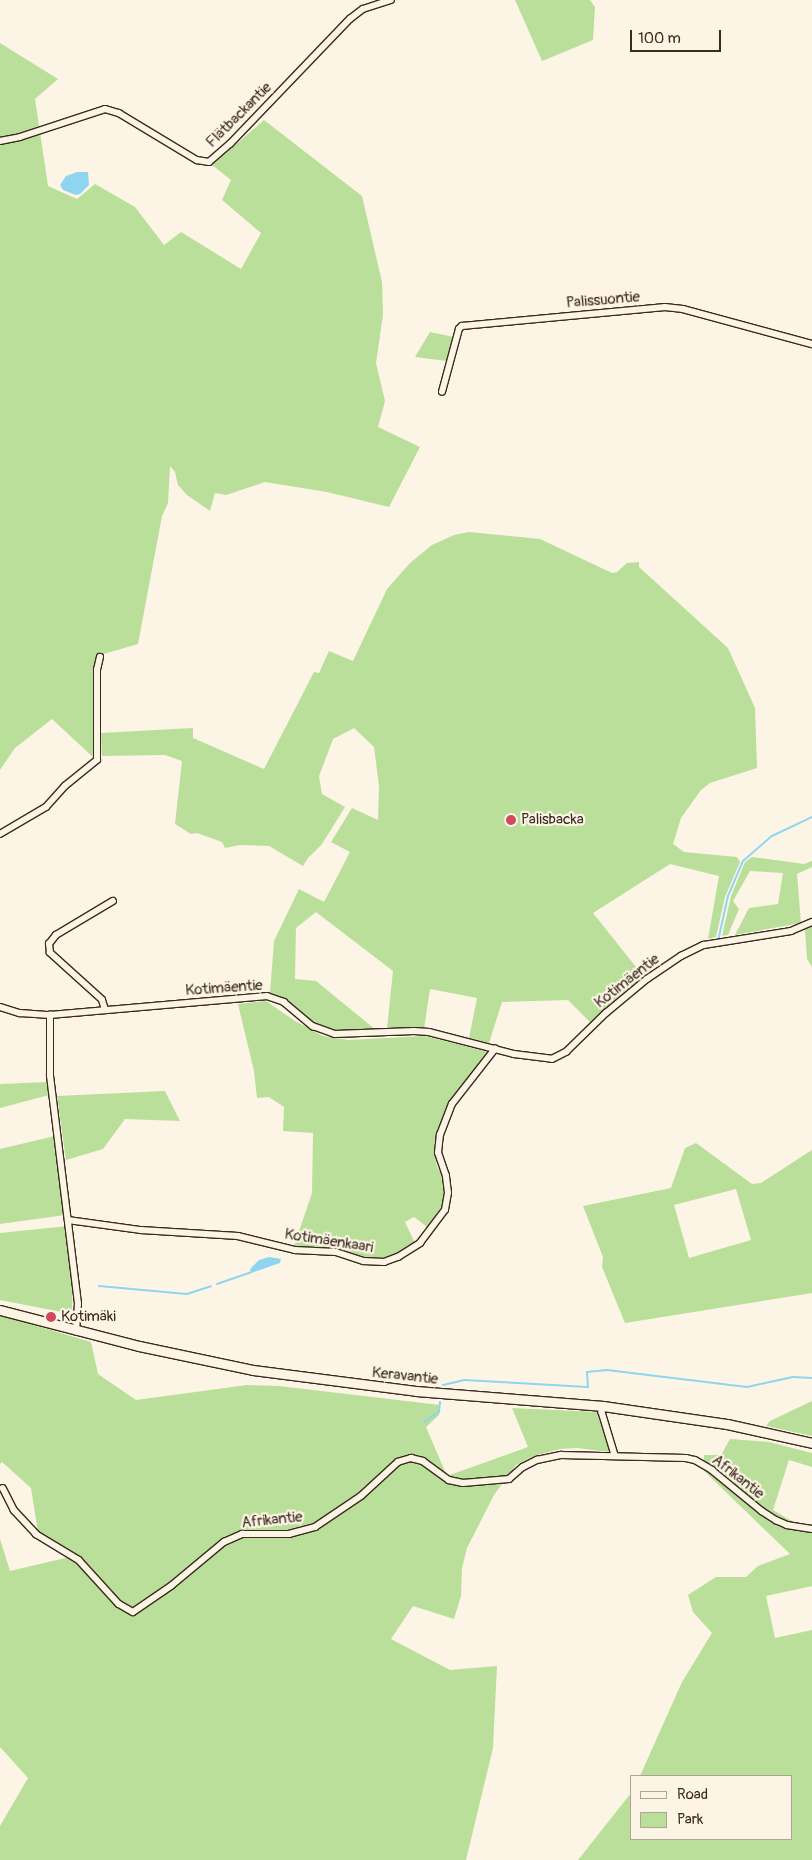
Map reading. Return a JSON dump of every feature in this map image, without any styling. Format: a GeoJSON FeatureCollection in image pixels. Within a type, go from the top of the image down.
{"type":"FeatureCollection","features":[{"type":"Feature","properties":{"kind":"main road","name":"Keravantie"},"geometry":{"type":"LineString","coordinates":[[0,1310],[76,1332],[203,1360],[307,1378],[416,1391],[603,1406],[727,1424],[812,1443]]}},
{"type":"Feature","properties":{"kind":"street","name":"Flätbackantie"},"geometry":{"type":"LineString","coordinates":[[0,141],[20,137],[105,109],[119,113],[198,160],[209,162],[230,144],[350,19],[363,9],[391,0]]}},
{"type":"Feature","properties":{"kind":"street","name":"Palissuontie"},"geometry":{"type":"LineString","coordinates":[[442,392],[459,329],[462,326],[665,307],[683,309],[812,344]]}},
{"type":"Feature","properties":{"kind":"street"},"geometry":{"type":"LineString","coordinates":[[0,834],[46,807],[80,772],[97,760],[97,670],[100,657]]}},
{"type":"Feature","properties":{"kind":"street"},"geometry":{"type":"LineString","coordinates":[[105,1010],[102,1000],[50,953],[48,944],[56,935],[112,900]]}},
{"type":"Feature","properties":{"kind":"street","name":"Kotimäentie"},"geometry":{"type":"LineString","coordinates":[[0,1007],[20,1013],[50,1015],[266,996],[284,1002],[313,1026],[335,1034],[429,1032],[514,1054],[554,1058],[566,1052],[606,1013],[647,979],[681,956],[704,945],[792,931],[812,922]]}},
{"type":"Feature","properties":{"kind":"street"},"geometry":{"type":"LineString","coordinates":[[50,1015],[50,1076],[78,1304],[76,1332]]}},
{"type":"Feature","properties":{"kind":"street","name":"Kotimäenkaari"},"geometry":{"type":"LineString","coordinates":[[68,1220],[141,1230],[238,1236],[295,1250],[336,1252],[364,1261],[384,1262],[398,1257],[420,1243],[445,1210],[448,1193],[446,1176],[438,1153],[440,1135],[452,1104],[495,1049]]}},
{"type":"Feature","properties":{"kind":"street"},"geometry":{"type":"LineString","coordinates":[[603,1406],[602,1412],[615,1455]]}},
{"type":"Feature","properties":{"kind":"street","name":"Afrikantie"},"geometry":{"type":"LineString","coordinates":[[4,1488],[14,1510],[36,1534],[79,1560],[119,1604],[133,1612],[171,1586],[224,1542],[242,1534],[289,1534],[315,1527],[361,1496],[398,1462],[411,1458],[423,1461],[449,1480],[463,1483],[494,1482],[509,1479],[523,1467],[537,1460],[561,1454],[676,1457],[694,1460],[712,1470],[762,1511],[776,1520],[787,1525],[812,1530]]}},
{"type":"Feature","properties":{"kind":"green space"},"geometry":{"type":"Polygon","coordinates":[[[515,0],[590,0],[595,7],[593,40],[542,61],[515,0]]]}},
{"type":"Feature","properties":{"kind":"green space"},"geometry":{"type":"Polygon","coordinates":[[[0,43],[58,79],[35,99],[48,186],[77,199],[95,184],[135,207],[164,245],[181,232],[241,269],[261,233],[222,200],[231,180],[212,165],[264,120],[362,196],[382,282],[383,315],[376,363],[385,401],[378,427],[420,447],[389,507],[327,492],[265,482],[226,495],[215,493],[210,511],[187,495],[178,485],[175,472],[170,466],[168,503],[162,516],[138,644],[100,655],[95,759],[52,719],[15,748],[0,770],[0,43]]]}},
{"type":"Feature","properties":{"kind":"green space"},"geometry":{"type":"Polygon","coordinates":[[[430,332],[454,337],[447,361],[415,357],[430,332]]]}},
{"type":"Feature","properties":{"kind":"green space"},"geometry":{"type":"Polygon","coordinates":[[[469,532],[540,539],[612,573],[617,572],[627,563],[639,562],[639,567],[728,648],[755,708],[757,768],[710,783],[701,790],[681,818],[673,844],[684,852],[737,857],[740,862],[725,897],[716,937],[708,939],[719,876],[670,864],[593,913],[644,977],[590,1022],[568,1000],[502,1002],[489,1043],[469,1038],[477,998],[430,989],[424,1029],[387,1028],[393,971],[316,912],[296,928],[295,979],[316,981],[376,1030],[361,1032],[333,1031],[314,1023],[284,999],[270,993],[274,941],[299,889],[324,902],[350,852],[331,842],[352,808],[378,820],[379,786],[374,747],[354,728],[333,739],[319,776],[322,794],[345,807],[322,844],[303,866],[269,846],[240,845],[225,848],[222,842],[197,833],[191,834],[175,824],[182,761],[165,755],[102,756],[101,733],[193,728],[193,738],[264,769],[314,672],[319,673],[329,651],[353,661],[387,589],[410,563],[432,545],[454,535],[469,532]]]}},
{"type":"Feature","properties":{"kind":"green space"},"geometry":{"type":"Polygon","coordinates":[[[752,857],[804,864],[812,861],[812,867],[797,874],[801,923],[735,935],[749,908],[778,904],[783,873],[750,871],[733,901],[739,909],[728,935],[722,936],[731,896],[745,862],[752,857]]]}},
{"type":"Feature","properties":{"kind":"green space"},"geometry":{"type":"Polygon","coordinates":[[[812,926],[812,967],[807,959],[805,930],[812,926]]]}},
{"type":"Feature","properties":{"kind":"green space"},"geometry":{"type":"Polygon","coordinates":[[[266,1001],[295,1021],[323,1036],[348,1040],[425,1036],[488,1052],[450,1102],[437,1131],[434,1148],[437,1167],[443,1176],[444,1203],[427,1227],[414,1217],[405,1222],[415,1243],[398,1254],[383,1258],[365,1257],[330,1248],[294,1246],[312,1193],[313,1133],[283,1131],[284,1107],[269,1097],[257,1098],[254,1071],[238,1004],[266,1001]]]}},
{"type":"Feature","properties":{"kind":"green space"},"geometry":{"type":"Polygon","coordinates":[[[48,1082],[49,1095],[0,1108],[0,1084],[48,1082]]]}},
{"type":"Feature","properties":{"kind":"green space"},"geometry":{"type":"Polygon","coordinates":[[[165,1091],[180,1121],[125,1119],[103,1149],[66,1160],[57,1096],[165,1091]]]}},
{"type":"Feature","properties":{"kind":"green space"},"geometry":{"type":"Polygon","coordinates":[[[55,1136],[65,1215],[0,1224],[0,1149],[55,1136]]]}},
{"type":"Feature","properties":{"kind":"green space"},"geometry":{"type":"Polygon","coordinates":[[[696,1143],[752,1184],[761,1183],[812,1150],[812,1293],[625,1323],[602,1267],[603,1257],[583,1206],[671,1188],[685,1148],[696,1143]],[[736,1189],[674,1205],[689,1258],[751,1240],[736,1189]]]}},
{"type":"Feature","properties":{"kind":"green space"},"geometry":{"type":"Polygon","coordinates":[[[68,1226],[73,1277],[72,1309],[67,1313],[0,1300],[0,1233],[68,1226]]]}},
{"type":"Feature","properties":{"kind":"green space"},"geometry":{"type":"Polygon","coordinates":[[[0,1315],[91,1342],[98,1374],[136,1400],[247,1385],[279,1386],[440,1405],[439,1415],[426,1427],[447,1476],[528,1447],[512,1408],[597,1412],[610,1452],[577,1448],[560,1449],[534,1456],[516,1465],[494,1495],[467,1548],[462,1568],[461,1596],[454,1619],[413,1606],[391,1639],[450,1670],[497,1666],[493,1748],[466,1860],[0,1860],[0,1826],[28,1778],[0,1747],[0,1539],[10,1571],[78,1555],[38,1532],[31,1488],[2,1462],[0,1464],[0,1315]]]}},
{"type":"Feature","properties":{"kind":"green space"},"geometry":{"type":"Polygon","coordinates":[[[812,1401],[812,1436],[766,1426],[770,1421],[812,1401]]]}},
{"type":"Feature","properties":{"kind":"green space"},"geometry":{"type":"Polygon","coordinates":[[[730,1439],[769,1442],[812,1453],[812,1467],[789,1460],[773,1510],[801,1524],[812,1524],[812,1586],[766,1596],[775,1638],[812,1630],[812,1860],[578,1860],[630,1794],[630,1840],[792,1840],[792,1775],[640,1775],[682,1682],[712,1633],[693,1612],[688,1595],[716,1577],[746,1577],[758,1566],[790,1554],[703,1470],[704,1455],[721,1455],[730,1439]]]}},
{"type":"Feature","properties":{"kind":"water"},"geometry":{"type":"Polygon","coordinates":[[[77,172],[88,172],[89,185],[80,194],[76,195],[63,190],[60,185],[66,176],[77,172]]]}},
{"type":"Feature","properties":{"kind":"water"},"geometry":{"type":"Polygon","coordinates":[[[269,1257],[281,1259],[280,1263],[251,1273],[250,1270],[259,1260],[269,1257]]]}},
{"type":"Feature","properties":{"kind":"waterway"},"geometry":{"type":"LineString","coordinates":[[718,941],[728,896],[743,861],[772,836],[812,817]]}},
{"type":"Feature","properties":{"kind":"waterway"},"geometry":{"type":"LineString","coordinates":[[217,1284],[251,1272]]}},
{"type":"Feature","properties":{"kind":"waterway"},"geometry":{"type":"LineString","coordinates":[[99,1286],[187,1294],[211,1286]]}},
{"type":"Feature","properties":{"kind":"waterway"},"geometry":{"type":"LineString","coordinates":[[443,1385],[464,1380],[588,1387],[587,1372],[607,1370],[747,1387],[793,1377],[812,1378]]}},
{"type":"Feature","properties":{"kind":"waterway"},"geometry":{"type":"LineString","coordinates":[[424,1422],[439,1412],[440,1402]]}},
{"type":"Feature","properties":{"kind":"place","name":"Palisbacka"},"geometry":{"type":"Point","coordinates":[511,820]}},
{"type":"Feature","properties":{"kind":"place","name":"Kotimäki"},"geometry":{"type":"Point","coordinates":[51,1317]}}]}
